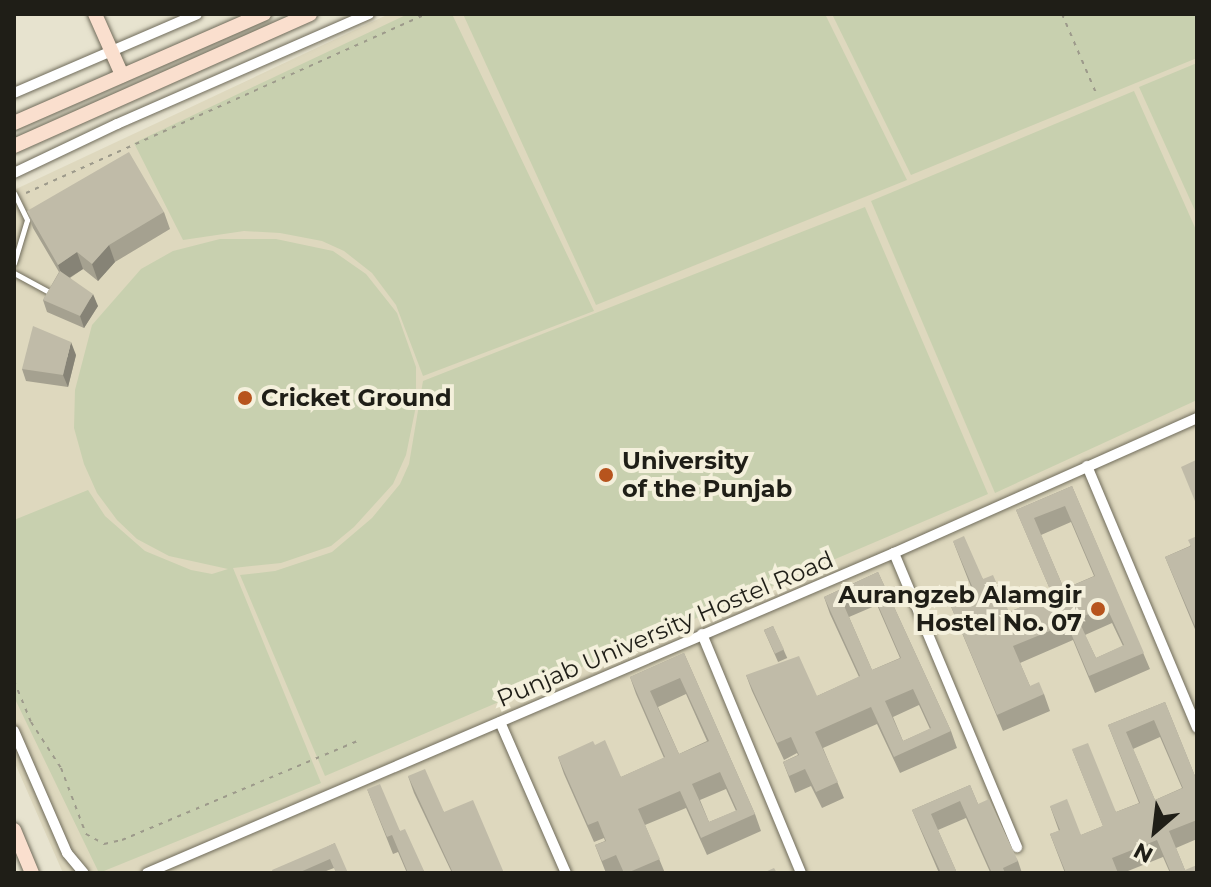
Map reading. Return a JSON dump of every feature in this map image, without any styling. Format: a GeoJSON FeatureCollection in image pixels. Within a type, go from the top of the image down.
{"type":"FeatureCollection","features":[{"type":"Feature","properties":{"kind":"main road"},"geometry":{"type":"LineString","coordinates":[[95,14],[122,75]]}},
{"type":"Feature","properties":{"kind":"main road"},"geometry":{"type":"LineString","coordinates":[[14,123],[264,14]]}},
{"type":"Feature","properties":{"kind":"main road"},"geometry":{"type":"LineString","coordinates":[[14,146],[310,14]]}},
{"type":"Feature","properties":{"kind":"main road"},"geometry":{"type":"LineString","coordinates":[[14,830],[32,873]]}},
{"type":"Feature","properties":{"kind":"street"},"geometry":{"type":"LineString","coordinates":[[14,93],[197,14]]}},
{"type":"Feature","properties":{"kind":"street"},"geometry":{"type":"LineString","coordinates":[[14,173],[117,124],[369,14]]}},
{"type":"Feature","properties":{"kind":"street","name":"Punjab University Hostel Road"},"geometry":{"type":"LineString","coordinates":[[147,873],[894,553],[1197,418]]}},
{"type":"Feature","properties":{"kind":"street"},"geometry":{"type":"LineString","coordinates":[[1087,466],[1197,728]]}},
{"type":"Feature","properties":{"kind":"street"},"geometry":{"type":"LineString","coordinates":[[894,553],[1017,847]]}},
{"type":"Feature","properties":{"kind":"street"},"geometry":{"type":"LineString","coordinates":[[702,634],[801,873]]}},
{"type":"Feature","properties":{"kind":"street"},"geometry":{"type":"LineString","coordinates":[[500,722],[566,873]]}},
{"type":"Feature","properties":{"kind":"street"},"geometry":{"type":"LineString","coordinates":[[14,731],[67,853],[84,873]]}},
{"type":"Feature","properties":{"kind":"lane"},"geometry":{"type":"LineString","coordinates":[[14,263],[27,220],[16,195]]}},
{"type":"Feature","properties":{"kind":"lane"},"geometry":{"type":"LineString","coordinates":[[14,273],[51,293]]}},
{"type":"Feature","properties":{"kind":"path"},"geometry":{"type":"LineString","coordinates":[[16,195],[427,14]]}},
{"type":"Feature","properties":{"kind":"path"},"geometry":{"type":"LineString","coordinates":[[1062,14],[1096,93]]}},
{"type":"Feature","properties":{"kind":"path"},"geometry":{"type":"LineString","coordinates":[[14,681],[31,722],[61,768],[86,834],[104,844],[122,840],[360,740]]}},
{"type":"Feature","properties":{"kind":"shaded area","name":"University of the Punjab"},"geometry":{"type":"Polygon","coordinates":[[[389,14],[1197,14],[1197,873],[63,873],[14,761],[14,190],[389,14]]]}},
{"type":"Feature","properties":{"kind":"green space"},"geometry":{"type":"Polygon","coordinates":[[[408,14],[452,14],[594,311],[423,376],[396,305],[372,273],[344,251],[322,241],[280,233],[244,231],[183,240],[134,143],[408,14]]]}},
{"type":"Feature","properties":{"kind":"green space"},"geometry":{"type":"Polygon","coordinates":[[[463,14],[825,14],[907,180],[596,305],[463,14]]]}},
{"type":"Feature","properties":{"kind":"green space"},"geometry":{"type":"Polygon","coordinates":[[[832,14],[1197,14],[1197,58],[911,175],[832,14]]]}},
{"type":"Feature","properties":{"kind":"green space"},"geometry":{"type":"Polygon","coordinates":[[[1197,63],[1197,215],[1139,87],[1197,63]]]}},
{"type":"Feature","properties":{"kind":"green space"},"geometry":{"type":"Polygon","coordinates":[[[1134,91],[1197,232],[1197,400],[995,493],[871,201],[1134,91]]]}},
{"type":"Feature","properties":{"kind":"green space"},"geometry":{"type":"Polygon","coordinates":[[[865,207],[988,494],[325,776],[240,575],[275,571],[332,552],[372,518],[400,484],[409,464],[423,381],[865,207]]]}},
{"type":"Feature","properties":{"kind":"green space"},"geometry":{"type":"Polygon","coordinates":[[[220,239],[276,239],[333,251],[366,274],[397,313],[416,367],[416,406],[406,455],[393,484],[354,527],[331,546],[281,563],[233,568],[321,783],[99,873],[14,697],[14,520],[88,490],[105,516],[145,551],[191,570],[212,574],[228,569],[169,556],[137,539],[117,520],[97,493],[84,464],[74,428],[75,390],[92,325],[141,269],[173,251],[220,239]]]}},
{"type":"Feature","properties":{"kind":"building"},"geometry":{"type":"Polygon","coordinates":[[[129,152],[164,212],[109,245],[92,264],[77,252],[58,265],[27,211],[129,152]]]}},
{"type":"Feature","properties":{"kind":"building"},"geometry":{"type":"Polygon","coordinates":[[[60,271],[93,294],[80,316],[43,300],[60,271]]]}},
{"type":"Feature","properties":{"kind":"building"},"geometry":{"type":"Polygon","coordinates":[[[33,326],[71,342],[63,375],[22,369],[33,326]]]}},
{"type":"Feature","properties":{"kind":"building"},"geometry":{"type":"Polygon","coordinates":[[[1197,462],[1197,506],[1181,467],[1197,462]]]}},
{"type":"Feature","properties":{"kind":"building"},"geometry":{"type":"Polygon","coordinates":[[[1072,486],[1144,653],[1089,676],[1067,624],[1013,646],[1030,686],[1039,682],[1044,694],[997,715],[947,597],[972,586],[953,541],[964,536],[983,579],[993,575],[1009,612],[1052,594],[1016,510],[1072,486]],[[1065,506],[1034,518],[1064,589],[1095,576],[1065,506]],[[1106,606],[1078,619],[1096,658],[1124,645],[1106,606]]]}},
{"type":"Feature","properties":{"kind":"building"},"geometry":{"type":"Polygon","coordinates":[[[1197,536],[1195,626],[1165,557],[1191,546],[1188,540],[1197,536]]]}},
{"type":"Feature","properties":{"kind":"building"},"geometry":{"type":"Polygon","coordinates":[[[878,572],[951,731],[894,757],[871,707],[815,732],[838,782],[816,792],[805,769],[789,776],[783,762],[799,755],[791,737],[777,743],[746,675],[799,656],[817,696],[860,676],[824,597],[878,572]],[[871,589],[842,601],[872,670],[901,658],[871,589]],[[913,689],[885,701],[903,741],[931,728],[913,689]]]}},
{"type":"Feature","properties":{"kind":"building"},"geometry":{"type":"Polygon","coordinates":[[[773,626],[784,650],[775,654],[764,630],[773,626]]]}},
{"type":"Feature","properties":{"kind":"building"},"geometry":{"type":"Polygon","coordinates":[[[684,653],[755,814],[701,838],[680,791],[638,809],[660,859],[624,873],[616,855],[602,861],[595,845],[606,841],[598,821],[588,825],[558,757],[593,741],[595,745],[605,740],[621,777],[665,757],[630,677],[684,653]],[[680,678],[650,691],[679,754],[709,741],[680,678]],[[720,772],[692,784],[709,822],[737,810],[720,772]]]}},
{"type":"Feature","properties":{"kind":"building"},"geometry":{"type":"Polygon","coordinates":[[[1165,702],[1197,781],[1197,820],[1169,831],[1185,870],[1197,865],[1197,873],[1171,873],[1157,840],[1112,858],[1118,873],[1066,873],[1050,834],[1060,830],[1050,806],[1067,799],[1081,835],[1103,826],[1072,749],[1088,743],[1116,812],[1140,803],[1108,725],[1165,702]],[[1154,720],[1126,732],[1155,800],[1183,788],[1154,720]]]}},
{"type":"Feature","properties":{"kind":"building"},"geometry":{"type":"Polygon","coordinates":[[[425,769],[444,812],[473,800],[504,873],[453,873],[408,776],[425,769]]]}},
{"type":"Feature","properties":{"kind":"building"},"geometry":{"type":"Polygon","coordinates":[[[380,784],[400,831],[405,829],[425,873],[408,873],[392,835],[387,837],[367,789],[380,784]]]}},
{"type":"Feature","properties":{"kind":"building"},"geometry":{"type":"Polygon","coordinates":[[[970,785],[978,804],[989,799],[1018,861],[1003,868],[1005,873],[987,873],[991,871],[960,801],[931,814],[957,873],[941,873],[912,810],[970,785]]]}},
{"type":"Feature","properties":{"kind":"building"},"geometry":{"type":"Polygon","coordinates":[[[335,843],[348,873],[336,873],[330,859],[298,873],[273,873],[272,870],[335,843]]]}},
{"type":"Feature","properties":{"kind":"place","name":"Cricket Ground"},"geometry":{"type":"Point","coordinates":[245,398]}},
{"type":"Feature","properties":{"kind":"place","name":"University of the Punjab"},"geometry":{"type":"Point","coordinates":[606,475]}},
{"type":"Feature","properties":{"kind":"place","name":"Aurangzeb Alamgir Hostel No. 07"},"geometry":{"type":"Point","coordinates":[1098,609]}}]}
